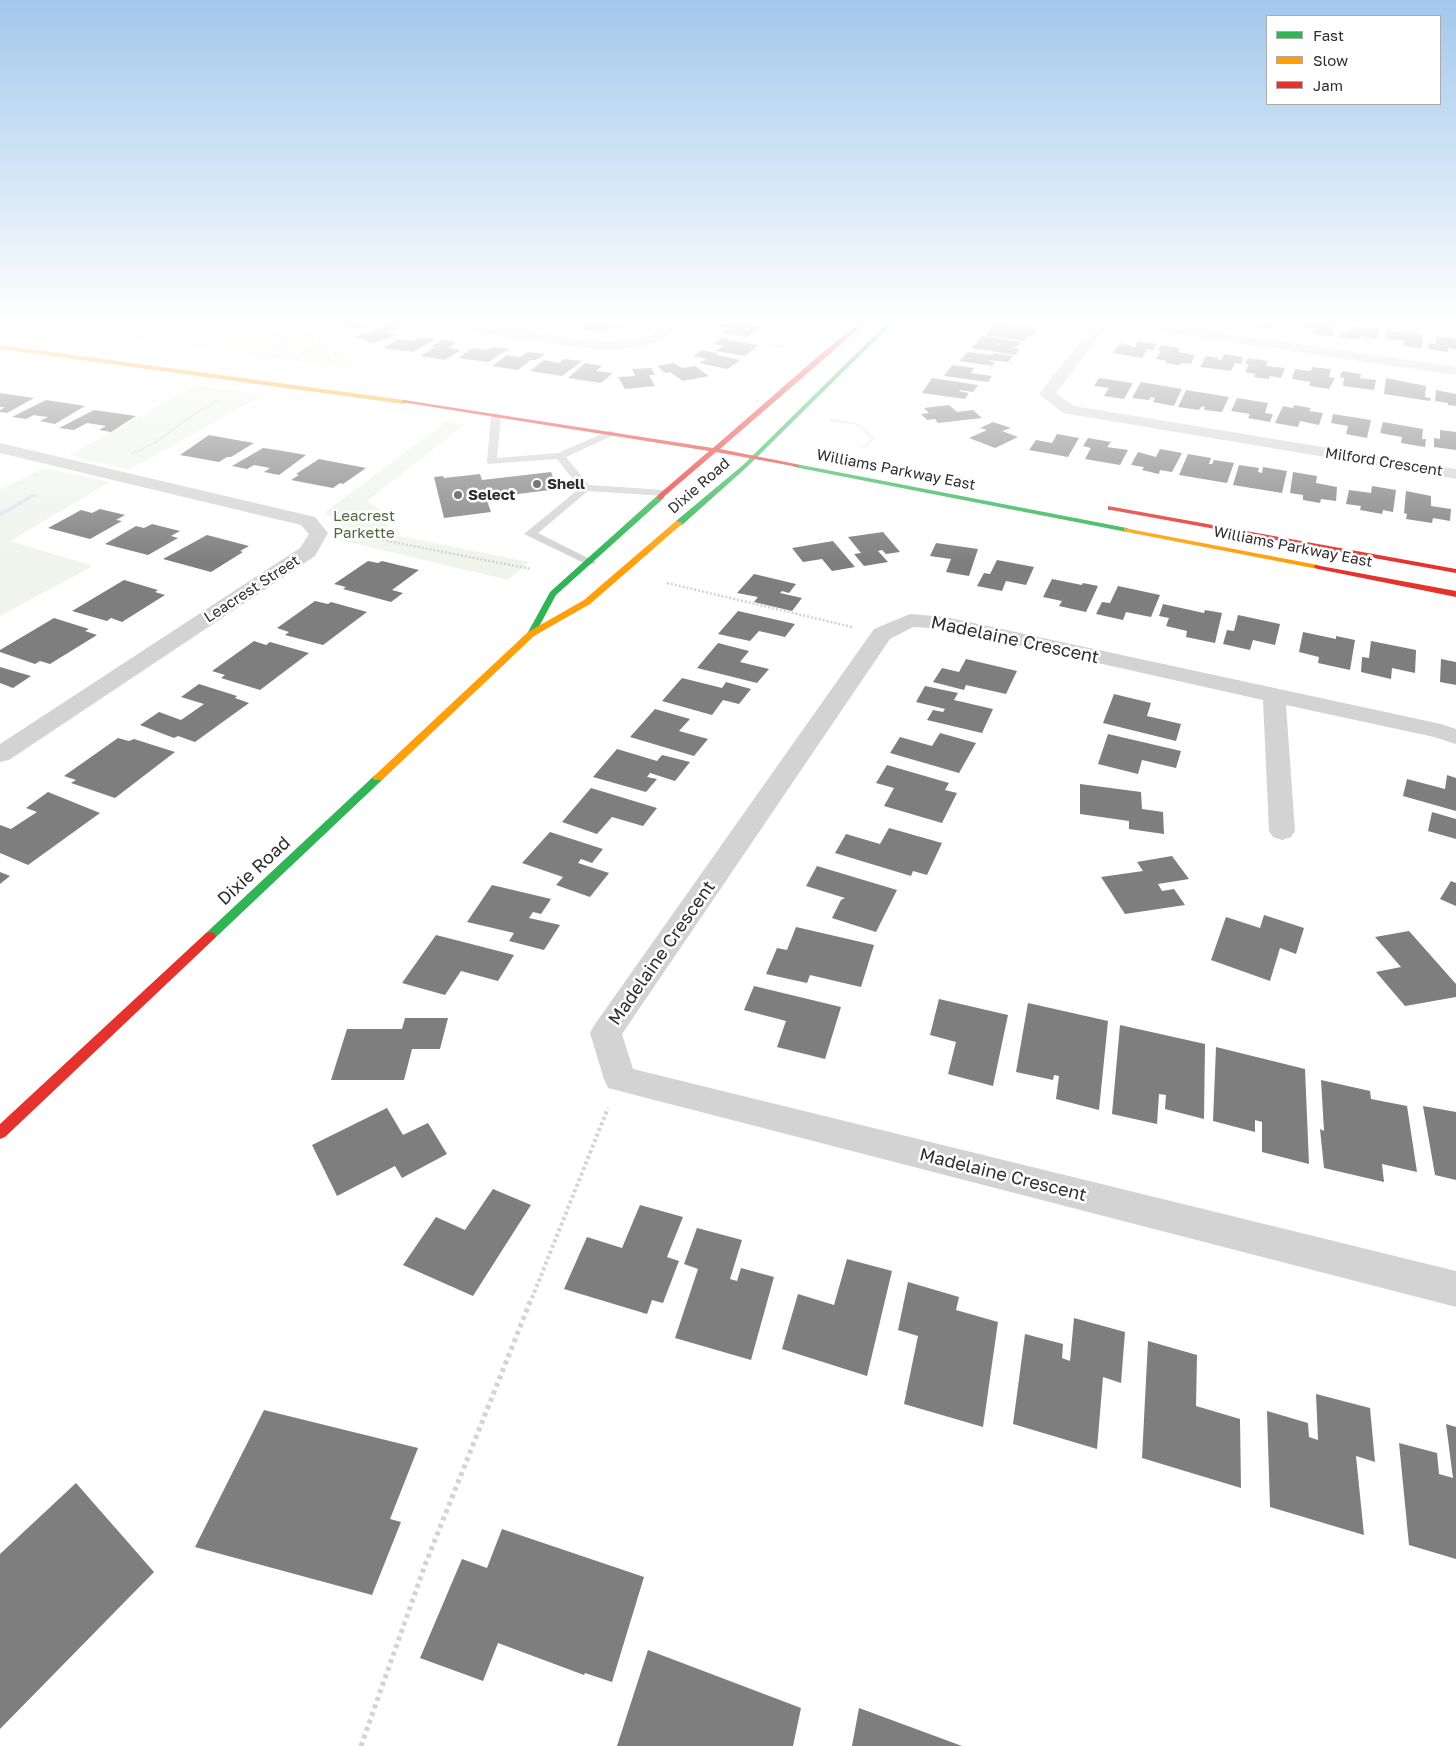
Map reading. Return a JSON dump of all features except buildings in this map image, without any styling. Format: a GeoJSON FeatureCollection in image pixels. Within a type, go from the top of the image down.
{"type":"FeatureCollection","features":[{"type":"Feature","properties":{"kind":"main road","name":"Williams Parkway East"},"geometry":{"type":"LineString","coordinates":[[392,401],[714,450],[1456,594]]}},
{"type":"Feature","properties":{"kind":"main road","name":"Dixie Road"},"geometry":{"type":"LineString","coordinates":[[531,634],[553,594],[770,401]]}},
{"type":"Feature","properties":{"kind":"main road","name":"Dixie Road"},"geometry":{"type":"LineString","coordinates":[[0,1133],[531,634],[587,602],[754,458],[758,442],[803,401]]}},
{"type":"Feature","properties":{"kind":"main road"},"geometry":{"type":"LineString","coordinates":[[713,433],[783,448]]}},
{"type":"Feature","properties":{"kind":"main road","name":"Williams Parkway East"},"geometry":{"type":"LineString","coordinates":[[1100,506],[1456,571]]}},
{"type":"Feature","properties":{"kind":"street","name":"Milford Crescent"},"geometry":{"type":"LineString","coordinates":[[1057,401],[1069,410],[1456,474]]}},
{"type":"Feature","properties":{"kind":"street"},"geometry":{"type":"LineString","coordinates":[[0,448],[308,521],[318,533]]}},
{"type":"Feature","properties":{"kind":"street","name":"Leacrest Street"},"geometry":{"type":"LineString","coordinates":[[0,755],[308,552],[318,533]]}},
{"type":"Feature","properties":{"kind":"street","name":"Madelaine Crescent"},"geometry":{"type":"LineString","coordinates":[[1456,737],[1441,731],[946,623],[910,620],[882,634],[606,1033],[620,1078],[1456,1290]]}},
{"type":"Feature","properties":{"kind":"street"},"geometry":{"type":"LineString","coordinates":[[1274,696],[1282,831]]}},
{"type":"Feature","properties":{"kind":"lane"},"geometry":{"type":"LineString","coordinates":[[496,416],[492,462],[560,456],[611,433]]}},
{"type":"Feature","properties":{"kind":"lane"},"geometry":{"type":"LineString","coordinates":[[560,456],[586,488]]}},
{"type":"Feature","properties":{"kind":"lane"},"geometry":{"type":"LineString","coordinates":[[590,562],[530,534],[586,488],[665,493]]}},
{"type":"Feature","properties":{"kind":"path"},"geometry":{"type":"LineString","coordinates":[[831,420],[857,424],[872,438],[863,448]]}},
{"type":"Feature","properties":{"kind":"path"},"geometry":{"type":"LineString","coordinates":[[318,533],[344,533],[380,539],[531,569]]}},
{"type":"Feature","properties":{"kind":"path"},"geometry":{"type":"LineString","coordinates":[[668,583],[882,634]]}},
{"type":"Feature","properties":{"kind":"path"},"geometry":{"type":"LineString","coordinates":[[361,1746],[425,1565],[620,1078]]}},
{"type":"Feature","properties":{"kind":"green space"},"geometry":{"type":"Polygon","coordinates":[[[167,401],[251,401],[129,470],[69,455],[167,401]]]}},
{"type":"Feature","properties":{"kind":"green space","name":"Leacrest Parkette"},"geometry":{"type":"Polygon","coordinates":[[[445,422],[464,425],[367,501],[385,513],[389,534],[529,562],[508,580],[340,540],[343,525],[324,513],[445,422]]]}},
{"type":"Feature","properties":{"kind":"green space"},"geometry":{"type":"Polygon","coordinates":[[[44,468],[110,482],[10,541],[93,566],[0,616],[0,490],[44,468]]]}},
{"type":"Feature","properties":{"kind":"waterway"},"geometry":{"type":"LineString","coordinates":[[0,515],[34,495]]}},
{"type":"Feature","properties":{"kind":"traffic: fast"},"geometry":{"type":"LineString","coordinates":[[679,523],[745,466],[810,401]]}},
{"type":"Feature","properties":{"kind":"traffic: fast"},"geometry":{"type":"LineString","coordinates":[[796,466],[1127,530]]}},
{"type":"Feature","properties":{"kind":"traffic: fast"},"geometry":{"type":"LineString","coordinates":[[531,634],[553,594],[661,497]]}},
{"type":"Feature","properties":{"kind":"traffic: fast"},"geometry":{"type":"LineString","coordinates":[[210,936],[378,778]]}},
{"type":"Feature","properties":{"kind":"traffic: slow"},"geometry":{"type":"LineString","coordinates":[[378,778],[531,634],[587,602],[679,523]]}},
{"type":"Feature","properties":{"kind":"traffic: slow"},"geometry":{"type":"LineString","coordinates":[[1127,530],[1318,567]]}},
{"type":"Feature","properties":{"kind":"traffic: jam"},"geometry":{"type":"LineString","coordinates":[[661,497],[770,401]]}},
{"type":"Feature","properties":{"kind":"traffic: jam"},"geometry":{"type":"LineString","coordinates":[[404,402],[714,450],[796,466]]}},
{"type":"Feature","properties":{"kind":"traffic: jam"},"geometry":{"type":"LineString","coordinates":[[1111,508],[1456,571]]}},
{"type":"Feature","properties":{"kind":"traffic: jam"},"geometry":{"type":"LineString","coordinates":[[1318,567],[1456,594]]}},
{"type":"Feature","properties":{"kind":"traffic: jam"},"geometry":{"type":"LineString","coordinates":[[0,1133],[210,936]]}},
{"type":"Feature","properties":{"kind":"place","name":"Shell"},"geometry":{"type":"Point","coordinates":[537,484]}},
{"type":"Feature","properties":{"kind":"place","name":"Select"},"geometry":{"type":"Point","coordinates":[458,495]}}]}
